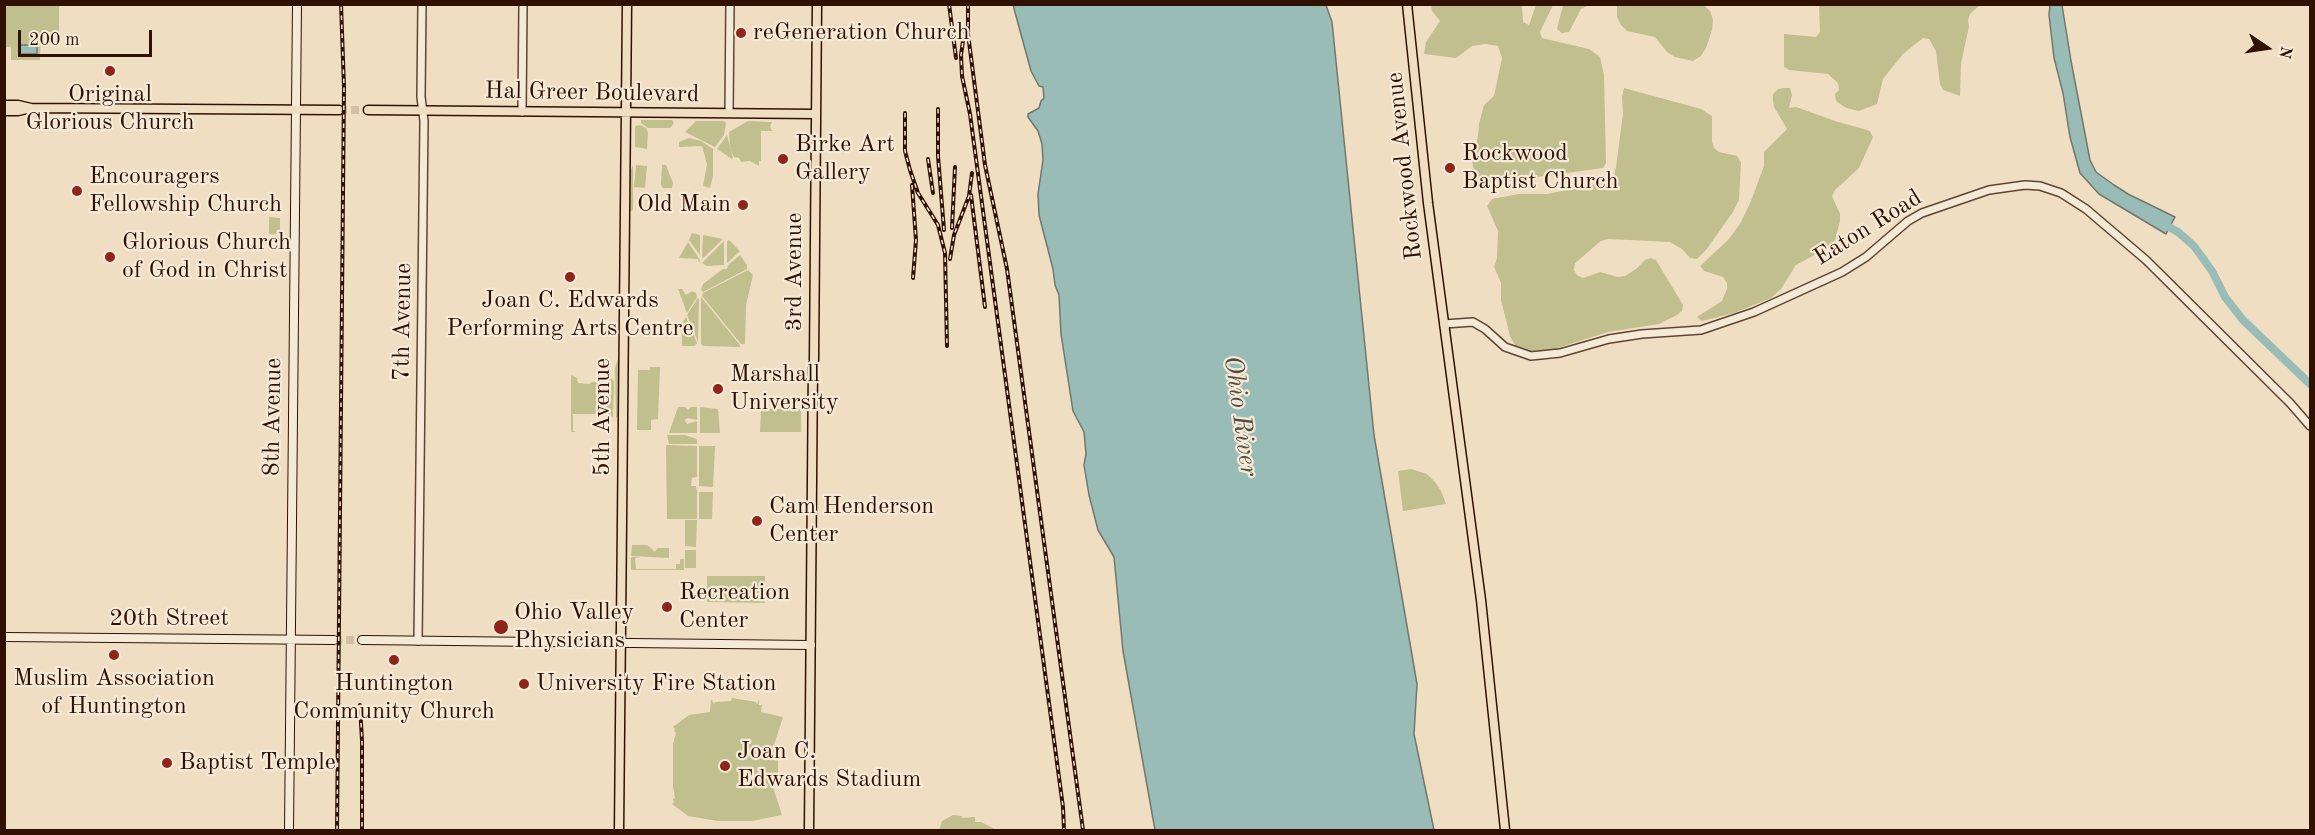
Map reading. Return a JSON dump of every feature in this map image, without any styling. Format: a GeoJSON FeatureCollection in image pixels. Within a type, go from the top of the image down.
{"type":"FeatureCollection","features":[{"type":"Feature","properties":{"kind":"main road","name":"8th Avenue"},"geometry":{"type":"LineString","coordinates":[[289,831],[297,4]]}},
{"type":"Feature","properties":{"kind":"main road","name":"5th Avenue"},"geometry":{"type":"LineString","coordinates":[[619,831],[627,4]]}},
{"type":"Feature","properties":{"kind":"main road","name":"3rd Avenue"},"geometry":{"type":"LineString","coordinates":[[809,831],[817,4]]}},
{"type":"Feature","properties":{"kind":"main road","name":"Rockwood Avenue"},"geometry":{"type":"LineString","coordinates":[[1407,4],[1427,197],[1481,600],[1504,831]]}},
{"type":"Feature","properties":{"kind":"main road"},"geometry":{"type":"LineString","coordinates":[[4,105],[31,108],[339,110]]}},
{"type":"Feature","properties":{"kind":"main road"},"geometry":{"type":"LineString","coordinates":[[4,111],[31,108]]}},
{"type":"Feature","properties":{"kind":"main road","name":"Hal Greer Boulevard"},"geometry":{"type":"LineString","coordinates":[[368,110],[816,114]]}},
{"type":"Feature","properties":{"kind":"main road","name":"20th Street"},"geometry":{"type":"LineString","coordinates":[[4,637],[334,640]]}},
{"type":"Feature","properties":{"kind":"main road"},"geometry":{"type":"LineString","coordinates":[[362,640],[811,645]]}},
{"type":"Feature","properties":{"kind":"street","name":"7th Avenue"},"geometry":{"type":"LineString","coordinates":[[418,641],[424,168],[422,4]]}},
{"type":"Feature","properties":{"kind":"street"},"geometry":{"type":"LineString","coordinates":[[522,112],[523,4]]}},
{"type":"Feature","properties":{"kind":"street"},"geometry":{"type":"LineString","coordinates":[[729,113],[730,4]]}},
{"type":"Feature","properties":{"kind":"street","name":"Eaton Road"},"geometry":{"type":"LineString","coordinates":[[1444,324],[1473,322],[1485,329],[1505,347],[1531,356],[1560,353],[1609,339],[1701,330],[1764,308],[1842,272],[1866,257],[1908,221],[1922,213],[1974,194],[2025,185],[2040,186],[2061,193],[2086,208],[2146,260],[2290,403],[2310,426]]}},
{"type":"Feature","properties":{"kind":"shaded area"},"geometry":{"type":"Polygon","coordinates":[[[4,5],[59,5],[59,32],[41,32],[40,60],[11,60],[11,47],[5,47],[4,5]]]}},
{"type":"Feature","properties":{"kind":"shaded area"},"geometry":{"type":"Polygon","coordinates":[[[1431,5],[1522,5],[1523,22],[1529,25],[1536,5],[1553,5],[1540,32],[1542,38],[1589,49],[1600,57],[1604,75],[1606,163],[1603,168],[1486,184],[1475,179],[1472,160],[1479,124],[1484,105],[1494,96],[1502,58],[1498,46],[1485,44],[1472,46],[1456,58],[1424,54],[1426,42],[1440,21],[1432,11],[1431,5]]]}},
{"type":"Feature","properties":{"kind":"shaded area"},"geometry":{"type":"Polygon","coordinates":[[[1563,5],[1589,5],[1581,9],[1569,32],[1562,33],[1557,29],[1563,5]]]}},
{"type":"Feature","properties":{"kind":"shaded area"},"geometry":{"type":"Polygon","coordinates":[[[1617,5],[1704,5],[1710,11],[1713,20],[1706,48],[1701,56],[1693,61],[1675,57],[1667,52],[1655,37],[1627,31],[1617,17],[1617,5]]]}},
{"type":"Feature","properties":{"kind":"shaded area"},"geometry":{"type":"Polygon","coordinates":[[[1819,5],[1980,5],[1970,14],[1968,20],[1969,26],[1961,64],[1960,96],[1943,90],[1940,84],[1936,51],[1929,39],[1923,38],[1903,54],[1883,79],[1877,104],[1859,111],[1846,108],[1836,101],[1838,83],[1828,74],[1789,70],[1784,67],[1784,34],[1816,37],[1820,32],[1819,5]]]}},
{"type":"Feature","properties":{"kind":"shaded area"},"geometry":{"type":"Polygon","coordinates":[[[1624,88],[1701,109],[1712,116],[1714,148],[1719,152],[1737,156],[1741,162],[1739,200],[1706,250],[1697,259],[1690,258],[1682,249],[1670,242],[1608,239],[1601,241],[1575,263],[1574,270],[1583,278],[1600,272],[1618,277],[1625,276],[1645,260],[1650,258],[1656,260],[1683,305],[1682,311],[1677,315],[1659,324],[1608,332],[1548,351],[1517,349],[1510,336],[1501,300],[1501,283],[1494,267],[1497,258],[1498,231],[1487,206],[1492,199],[1519,194],[1547,194],[1607,182],[1614,176],[1623,114],[1624,88]]]}},
{"type":"Feature","properties":{"kind":"shaded area"},"geometry":{"type":"Polygon","coordinates":[[[1790,88],[1792,95],[1789,108],[1796,107],[1870,131],[1873,137],[1859,168],[1835,190],[1832,196],[1840,214],[1840,221],[1831,246],[1796,265],[1781,289],[1771,298],[1734,313],[1702,321],[1697,317],[1722,301],[1727,283],[1723,277],[1704,271],[1700,266],[1728,240],[1740,224],[1764,166],[1764,152],[1787,129],[1773,101],[1773,94],[1778,89],[1790,88]]]}},
{"type":"Feature","properties":{"kind":"shaded area"},"geometry":{"type":"Polygon","coordinates":[[[641,120],[672,120],[674,123],[670,128],[648,128],[641,123],[641,120]]]}},
{"type":"Feature","properties":{"kind":"shaded area"},"geometry":{"type":"Polygon","coordinates":[[[696,121],[726,123],[724,135],[715,147],[685,132],[696,121]]]}},
{"type":"Feature","properties":{"kind":"shaded area"},"geometry":{"type":"Polygon","coordinates":[[[748,121],[772,122],[770,126],[772,131],[761,131],[759,166],[750,161],[741,162],[739,158],[734,157],[730,148],[729,132],[748,121]]]}},
{"type":"Feature","properties":{"kind":"shaded area"},"geometry":{"type":"Polygon","coordinates":[[[640,125],[646,128],[648,133],[647,149],[635,147],[635,126],[640,125]]]}},
{"type":"Feature","properties":{"kind":"shaded area"},"geometry":{"type":"Polygon","coordinates":[[[727,135],[733,158],[732,159],[717,149],[727,135]]]}},
{"type":"Feature","properties":{"kind":"shaded area"},"geometry":{"type":"Polygon","coordinates":[[[689,138],[701,141],[713,149],[713,176],[710,188],[703,186],[707,164],[702,146],[679,147],[679,142],[689,138]]]}},
{"type":"Feature","properties":{"kind":"shaded area"},"geometry":{"type":"Polygon","coordinates":[[[633,165],[633,210],[629,212],[629,174],[633,165]]]}},
{"type":"Feature","properties":{"kind":"shaded area"},"geometry":{"type":"Polygon","coordinates":[[[636,165],[647,166],[645,188],[634,187],[636,165]]]}},
{"type":"Feature","properties":{"kind":"shaded area"},"geometry":{"type":"Polygon","coordinates":[[[662,165],[666,165],[673,183],[672,188],[663,188],[661,185],[662,165]]]}},
{"type":"Feature","properties":{"kind":"shaded area"},"geometry":{"type":"Polygon","coordinates":[[[269,217],[280,218],[280,234],[269,234],[269,217]]]}},
{"type":"Feature","properties":{"kind":"shaded area"},"geometry":{"type":"Polygon","coordinates":[[[692,233],[700,235],[700,255],[689,240],[692,233]]]}},
{"type":"Feature","properties":{"kind":"shaded area"},"geometry":{"type":"Polygon","coordinates":[[[703,235],[723,239],[703,258],[702,257],[703,235]]]}},
{"type":"Feature","properties":{"kind":"shaded area"},"geometry":{"type":"Polygon","coordinates":[[[729,240],[740,251],[727,263],[727,241],[729,240]]]}},
{"type":"Feature","properties":{"kind":"shaded area"},"geometry":{"type":"Polygon","coordinates":[[[724,241],[724,265],[707,266],[702,263],[724,241]]]}},
{"type":"Feature","properties":{"kind":"shaded area"},"geometry":{"type":"Polygon","coordinates":[[[688,242],[700,260],[699,263],[698,259],[679,258],[688,242]]]}},
{"type":"Feature","properties":{"kind":"shaded area"},"geometry":{"type":"Polygon","coordinates":[[[740,255],[747,269],[703,292],[701,290],[703,284],[723,269],[727,269],[728,265],[740,255]]]}},
{"type":"Feature","properties":{"kind":"shaded area"},"geometry":{"type":"Polygon","coordinates":[[[748,270],[753,275],[746,305],[745,344],[741,344],[702,296],[703,293],[748,270]]]}},
{"type":"Feature","properties":{"kind":"shaded area"},"geometry":{"type":"Polygon","coordinates":[[[678,289],[682,289],[686,295],[692,291],[696,293],[697,297],[687,313],[678,289]]]}},
{"type":"Feature","properties":{"kind":"shaded area"},"geometry":{"type":"Polygon","coordinates":[[[701,297],[740,347],[703,346],[701,344],[701,297]]]}},
{"type":"Feature","properties":{"kind":"shaded area"},"geometry":{"type":"Polygon","coordinates":[[[699,299],[698,342],[687,315],[699,299]]]}},
{"type":"Feature","properties":{"kind":"shaded area"},"geometry":{"type":"Polygon","coordinates":[[[686,317],[697,343],[695,346],[682,346],[682,324],[686,317]]]}},
{"type":"Feature","properties":{"kind":"shaded area"},"geometry":{"type":"Polygon","coordinates":[[[618,359],[619,416],[616,418],[615,368],[618,359]]]}},
{"type":"Feature","properties":{"kind":"shaded area"},"geometry":{"type":"Polygon","coordinates":[[[650,367],[660,367],[658,419],[651,420],[651,430],[637,430],[638,370],[650,370],[650,367]]]}},
{"type":"Feature","properties":{"kind":"shaded area"},"geometry":{"type":"Polygon","coordinates":[[[571,375],[577,378],[578,383],[589,384],[600,382],[602,379],[603,381],[609,375],[614,382],[613,418],[607,414],[573,414],[573,431],[577,432],[571,432],[571,375]]]}},
{"type":"Feature","properties":{"kind":"shaded area"},"geometry":{"type":"Polygon","coordinates":[[[678,407],[685,407],[688,410],[691,407],[697,407],[697,420],[687,418],[685,420],[687,424],[697,421],[697,433],[669,433],[678,407]]]}},
{"type":"Feature","properties":{"kind":"shaded area"},"geometry":{"type":"Polygon","coordinates":[[[700,407],[718,409],[720,433],[700,433],[700,407]]]}},
{"type":"Feature","properties":{"kind":"shaded area"},"geometry":{"type":"Polygon","coordinates":[[[761,409],[801,409],[801,432],[760,432],[761,409]]]}},
{"type":"Feature","properties":{"kind":"shaded area"},"geometry":{"type":"Polygon","coordinates":[[[667,435],[685,435],[697,439],[697,444],[669,444],[667,435]]]}},
{"type":"Feature","properties":{"kind":"shaded area"},"geometry":{"type":"Polygon","coordinates":[[[666,445],[697,446],[697,477],[690,478],[692,478],[691,486],[696,486],[697,519],[667,519],[666,445]]]}},
{"type":"Feature","properties":{"kind":"shaded area"},"geometry":{"type":"Polygon","coordinates":[[[699,446],[715,446],[713,487],[699,486],[699,446]]]}},
{"type":"Feature","properties":{"kind":"shaded area"},"geometry":{"type":"Polygon","coordinates":[[[1411,469],[1427,474],[1435,482],[1446,504],[1403,511],[1398,471],[1411,469]]]}},
{"type":"Feature","properties":{"kind":"shaded area"},"geometry":{"type":"Polygon","coordinates":[[[699,492],[713,492],[712,519],[699,519],[699,492]]]}},
{"type":"Feature","properties":{"kind":"shaded area"},"geometry":{"type":"Polygon","coordinates":[[[685,520],[697,520],[696,547],[685,546],[685,520]]]}},
{"type":"Feature","properties":{"kind":"shaded area"},"geometry":{"type":"Polygon","coordinates":[[[632,545],[647,545],[655,552],[657,548],[669,548],[669,558],[631,556],[632,545]]]}},
{"type":"Feature","properties":{"kind":"shaded area"},"geometry":{"type":"Polygon","coordinates":[[[685,550],[696,550],[696,568],[685,568],[685,550]]]}},
{"type":"Feature","properties":{"kind":"shaded area"},"geometry":{"type":"Polygon","coordinates":[[[631,557],[640,557],[635,558],[636,569],[676,569],[676,564],[680,564],[680,559],[684,559],[684,570],[631,570],[631,557]]]}},
{"type":"Feature","properties":{"kind":"shaded area"},"geometry":{"type":"Polygon","coordinates":[[[707,576],[765,576],[765,603],[707,602],[707,576]]]}},
{"type":"Feature","properties":{"kind":"shaded area","name":"Joan C. Edwards Stadium"},"geometry":{"type":"Polygon","coordinates":[[[732,698],[756,702],[757,705],[759,699],[759,705],[762,705],[761,712],[783,717],[774,745],[778,747],[778,785],[773,787],[782,815],[752,821],[718,821],[688,816],[672,804],[675,798],[673,744],[676,733],[673,727],[689,715],[710,712],[711,699],[714,704],[731,701],[732,698]]]}},
{"type":"Feature","properties":{"kind":"shaded area"},"geometry":{"type":"Polygon","coordinates":[[[953,815],[962,816],[962,818],[975,817],[975,822],[981,822],[997,830],[939,830],[942,821],[953,815]]]}},
{"type":"Feature","properties":{"kind":"water","name":"Ohio River"},"geometry":{"type":"Polygon","coordinates":[[[1013,5],[1326,5],[1332,22],[1374,435],[1417,684],[1414,734],[1434,830],[1155,830],[1123,651],[1114,557],[1098,530],[1089,495],[1084,465],[1086,454],[1084,432],[1073,411],[1061,334],[1059,295],[1039,215],[1038,194],[1043,160],[1042,144],[1038,131],[1028,114],[1039,108],[1044,98],[1043,87],[1039,86],[1031,71],[1013,5]]]}},
{"type":"Feature","properties":{"kind":"water"},"geometry":{"type":"Polygon","coordinates":[[[2050,5],[2062,5],[2090,160],[2096,172],[2128,194],[2175,217],[2166,234],[2099,194],[2080,173],[2070,137],[2063,93],[2054,58],[2050,5]]]}},
{"type":"Feature","properties":{"kind":"water"},"geometry":{"type":"Polygon","coordinates":[[[19,45],[37,45],[37,54],[19,54],[19,45]]]}},
{"type":"Feature","properties":{"kind":"waterway"},"geometry":{"type":"LineString","coordinates":[[2162,223],[2178,232],[2194,246],[2212,271],[2225,297],[2243,320],[2310,384]]}},
{"type":"Feature","properties":{"kind":"tunnel"},"geometry":{"type":"LineString","coordinates":[[339,110],[368,110]]}},
{"type":"Feature","properties":{"kind":"tunnel"},"geometry":{"type":"LineString","coordinates":[[334,640],[362,640]]}},
{"type":"Feature","properties":{"kind":"railway"},"geometry":{"type":"LineString","coordinates":[[337,830],[344,87],[341,4]]}},
{"type":"Feature","properties":{"kind":"railway"},"geometry":{"type":"LineString","coordinates":[[949,4],[956,58]]}},
{"type":"Feature","properties":{"kind":"railway"},"geometry":{"type":"LineString","coordinates":[[968,4],[968,34],[985,165],[1007,269],[1083,830]]}},
{"type":"Feature","properties":{"kind":"railway"},"geometry":{"type":"LineString","coordinates":[[964,34],[961,55],[962,76],[970,114],[1063,807],[1064,830]]}},
{"type":"Feature","properties":{"kind":"railway"},"geometry":{"type":"LineString","coordinates":[[938,109],[938,156],[944,230]]}},
{"type":"Feature","properties":{"kind":"railway"},"geometry":{"type":"LineString","coordinates":[[905,113],[905,151],[910,170],[918,193],[938,225],[945,253],[947,346]]}},
{"type":"Feature","properties":{"kind":"railway"},"geometry":{"type":"LineString","coordinates":[[928,159],[933,193]]}},
{"type":"Feature","properties":{"kind":"railway"},"geometry":{"type":"LineString","coordinates":[[952,228],[955,167]]}},
{"type":"Feature","properties":{"kind":"railway"},"geometry":{"type":"LineString","coordinates":[[950,259],[954,235],[969,196],[972,173]]}},
{"type":"Feature","properties":{"kind":"railway"},"geometry":{"type":"LineString","coordinates":[[912,185],[916,240],[913,278]]}},
{"type":"Feature","properties":{"kind":"railway"},"geometry":{"type":"LineString","coordinates":[[971,195],[985,307]]}},
{"type":"Feature","properties":{"kind":"railway"},"geometry":{"type":"LineString","coordinates":[[360,705],[362,830]]}},
{"type":"Feature","properties":{"kind":"place","name":"reGeneration Church"},"geometry":{"type":"Point","coordinates":[741,33]}},
{"type":"Feature","properties":{"kind":"place","name":"Original Glorious Church"},"geometry":{"type":"Point","coordinates":[110,71]}},
{"type":"Feature","properties":{"kind":"place","name":"Birke Art Gallery"},"geometry":{"type":"Point","coordinates":[783,159]}},
{"type":"Feature","properties":{"kind":"place","name":"Rockwood Baptist Church"},"geometry":{"type":"Point","coordinates":[1450,168]}},
{"type":"Feature","properties":{"kind":"place","name":"Encouragers Fellowship Church"},"geometry":{"type":"Point","coordinates":[77,191]}},
{"type":"Feature","properties":{"kind":"place","name":"Old Main"},"geometry":{"type":"Point","coordinates":[743,205]}},
{"type":"Feature","properties":{"kind":"place","name":"Glorious Church of God in Christ"},"geometry":{"type":"Point","coordinates":[110,257]}},
{"type":"Feature","properties":{"kind":"place","name":"Joan C. Edwards Performing Arts Centre"},"geometry":{"type":"Point","coordinates":[570,277]}},
{"type":"Feature","properties":{"kind":"place","name":"Marshall University"},"geometry":{"type":"Point","coordinates":[718,389]}},
{"type":"Feature","properties":{"kind":"place","name":"Cam Henderson Center"},"geometry":{"type":"Point","coordinates":[757,521]}},
{"type":"Feature","properties":{"kind":"place","name":"Recreation Center"},"geometry":{"type":"Point","coordinates":[667,607]}},
{"type":"Feature","properties":{"kind":"place","name":"Ohio Valley Physicians"},"geometry":{"type":"Point","coordinates":[501,627]}},
{"type":"Feature","properties":{"kind":"place","name":"Muslim Association of Huntington"},"geometry":{"type":"Point","coordinates":[114,655]}},
{"type":"Feature","properties":{"kind":"place","name":"Huntington Community Church"},"geometry":{"type":"Point","coordinates":[394,660]}},
{"type":"Feature","properties":{"kind":"place","name":"University Fire Station"},"geometry":{"type":"Point","coordinates":[524,684]}},
{"type":"Feature","properties":{"kind":"place","name":"Baptist Temple"},"geometry":{"type":"Point","coordinates":[167,763]}},
{"type":"Feature","properties":{"kind":"place","name":"Joan C. Edwards Stadium"},"geometry":{"type":"Point","coordinates":[725,766]}}]}
